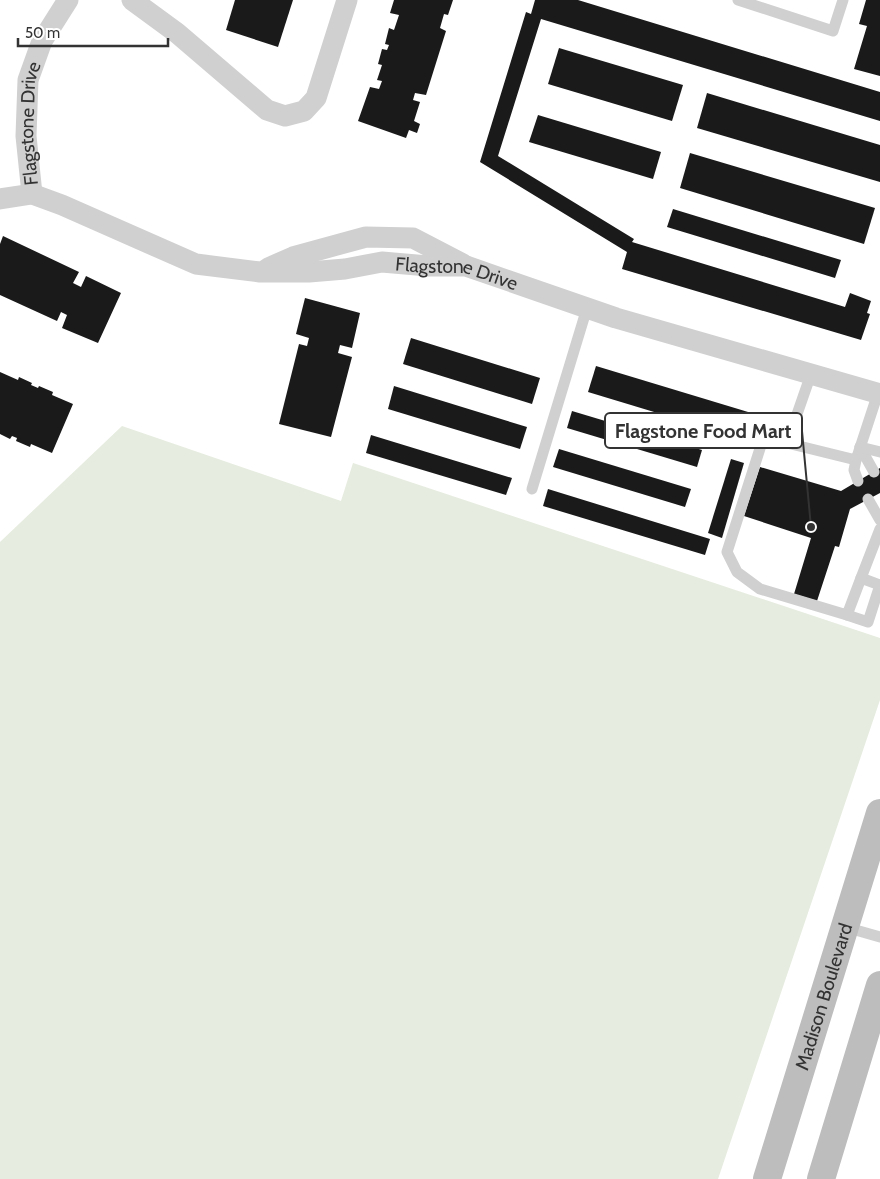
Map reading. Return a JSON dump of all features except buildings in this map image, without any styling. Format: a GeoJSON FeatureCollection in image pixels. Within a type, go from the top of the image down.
{"type":"FeatureCollection","features":[{"type":"Feature","properties":{"kind":"main road","name":"Madison Boulevard"},"geometry":{"type":"LineString","coordinates":[[767,1179],[880,813]]}},
{"type":"Feature","properties":{"kind":"main road"},"geometry":{"type":"LineString","coordinates":[[821,1179],[880,985]]}},
{"type":"Feature","properties":{"kind":"street","name":"Flagstone Drive"},"geometry":{"type":"LineString","coordinates":[[32,194],[26,136],[28,80],[42,41],[68,0]]}},
{"type":"Feature","properties":{"kind":"street"},"geometry":{"type":"LineString","coordinates":[[132,0],[177,33],[267,110],[285,116],[304,111],[316,98],[347,0]]}},
{"type":"Feature","properties":{"kind":"street","name":"Flagstone Drive"},"geometry":{"type":"LineString","coordinates":[[0,199],[32,194],[62,205],[196,264],[260,272],[293,257],[366,236],[413,238],[466,266],[587,308],[811,374],[879,391]]}},
{"type":"Feature","properties":{"kind":"lane"},"geometry":{"type":"LineString","coordinates":[[738,0],[833,31],[843,0]]}},
{"type":"Feature","properties":{"kind":"lane"},"geometry":{"type":"LineString","coordinates":[[532,489],[587,308]]}},
{"type":"Feature","properties":{"kind":"lane"},"geometry":{"type":"LineString","coordinates":[[787,443],[811,374]]}},
{"type":"Feature","properties":{"kind":"lane"},"geometry":{"type":"LineString","coordinates":[[858,481],[854,470],[856,460],[879,391]]}},
{"type":"Feature","properties":{"kind":"lane"},"geometry":{"type":"LineString","coordinates":[[856,460],[764,436],[727,552],[737,572],[760,589],[868,622],[880,585],[860,578]]}},
{"type":"Feature","properties":{"kind":"lane"},"geometry":{"type":"LineString","coordinates":[[860,447],[880,452]]}},
{"type":"Feature","properties":{"kind":"lane"},"geometry":{"type":"LineString","coordinates":[[860,447],[874,472]]}},
{"type":"Feature","properties":{"kind":"lane"},"geometry":{"type":"LineString","coordinates":[[868,499],[880,520]]}},
{"type":"Feature","properties":{"kind":"lane"},"geometry":{"type":"LineString","coordinates":[[847,615],[880,529]]}},
{"type":"Feature","properties":{"kind":"lane"},"geometry":{"type":"LineString","coordinates":[[845,927],[880,937]]}},
{"type":"Feature","properties":{"kind":"shaded area"},"geometry":{"type":"Polygon","coordinates":[[[122,426],[341,501],[353,463],[880,638],[880,700],[718,1179],[0,1179],[0,542],[122,426]]]}},
{"type":"Feature","properties":{"kind":"place","name":"Flagstone Food Mart"},"geometry":{"type":"Point","coordinates":[811,527]}}]}
